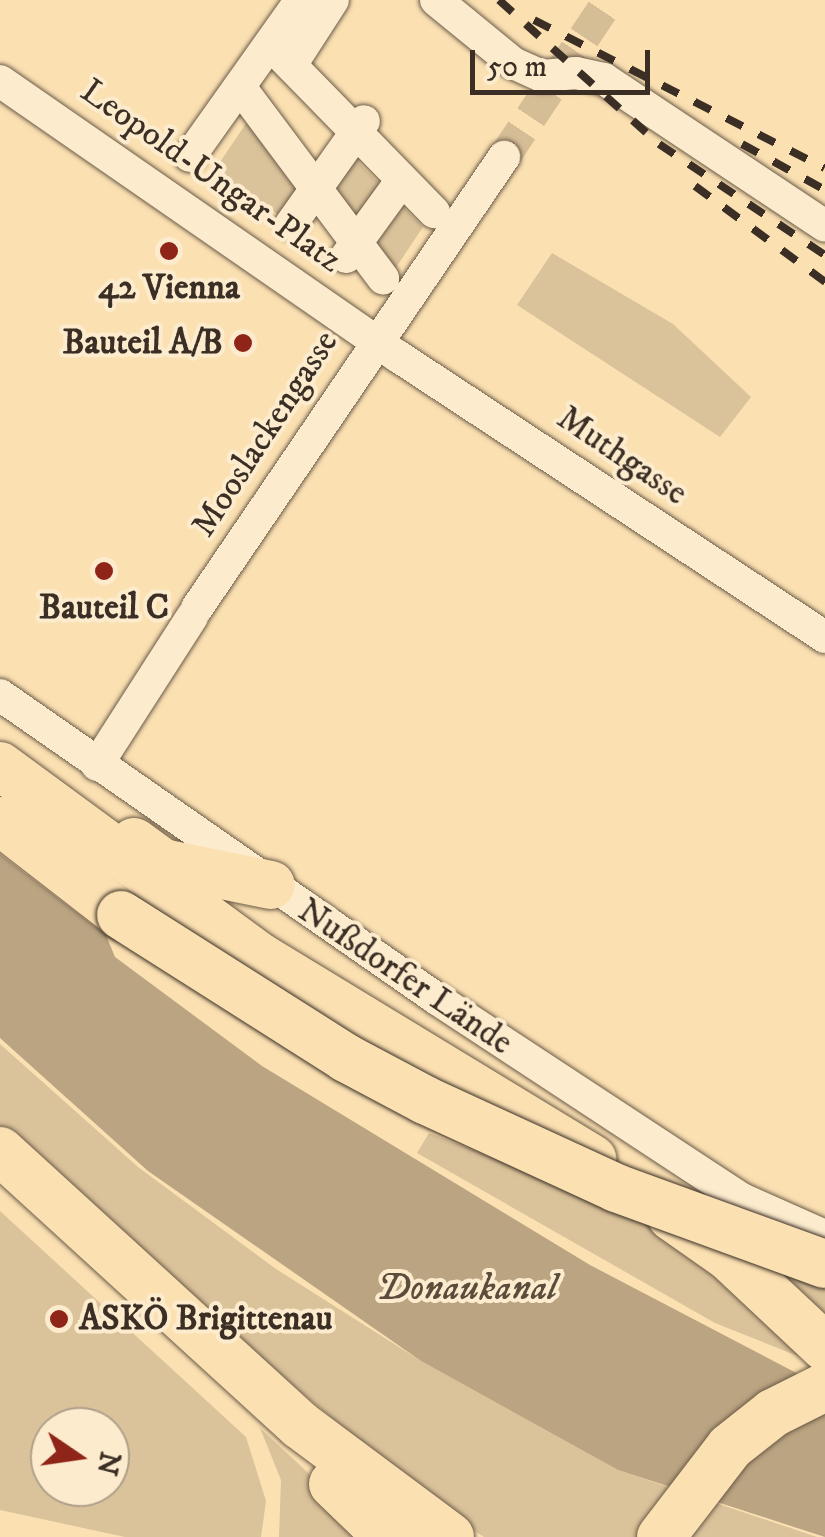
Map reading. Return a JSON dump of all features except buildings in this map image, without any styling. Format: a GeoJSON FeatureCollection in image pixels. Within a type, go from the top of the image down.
{"type":"FeatureCollection","features":[{"type":"Feature","properties":{"kind":"highway"},"geometry":{"type":"LineString","coordinates":[[0,742],[163,864],[271,885]]}},
{"type":"Feature","properties":{"kind":"highway","name":"Nußdorfer Lände"},"geometry":{"type":"LineString","coordinates":[[0,766],[166,893],[343,1009],[609,1170],[728,1256],[825,1347]]}},
{"type":"Feature","properties":{"kind":"highway"},"geometry":{"type":"LineString","coordinates":[[0,821],[120,915],[346,1058],[600,1181],[825,1264]]}},
{"type":"Feature","properties":{"kind":"highway"},"geometry":{"type":"LineString","coordinates":[[0,1151],[238,1370],[450,1537]]}},
{"type":"Feature","properties":{"kind":"highway"},"geometry":{"type":"LineString","coordinates":[[238,1370],[272,1426],[388,1537]]}},
{"type":"Feature","properties":{"kind":"highway"},"geometry":{"type":"LineString","coordinates":[[662,1536],[730,1448],[773,1413],[825,1387]]}},
{"type":"Feature","properties":{"kind":"street","name":"Leopold-Ungar-Platz"},"geometry":{"type":"LineString","coordinates":[[280,55],[301,0]]}},
{"type":"Feature","properties":{"kind":"street","name":"Leopold-Ungar-Platz"},"geometry":{"type":"LineString","coordinates":[[190,156],[240,87],[280,55],[333,0]]}},
{"type":"Feature","properties":{"kind":"street"},"geometry":{"type":"LineString","coordinates":[[436,0],[512,63],[542,76],[576,72],[604,79],[825,226]]}},
{"type":"Feature","properties":{"kind":"street"},"geometry":{"type":"LineString","coordinates":[[280,55],[360,126],[402,180],[434,212]]}},
{"type":"Feature","properties":{"kind":"street","name":"Leopold-Ungar-Platz"},"geometry":{"type":"LineString","coordinates":[[0,80],[376,338]]}},
{"type":"Feature","properties":{"kind":"street","name":"Leopold-Ungar-Platz"},"geometry":{"type":"LineString","coordinates":[[240,87],[316,188],[350,252],[383,278]]}},
{"type":"Feature","properties":{"kind":"street","name":"Leopold-Ungar-Platz"},"geometry":{"type":"LineString","coordinates":[[291,224],[360,126]]}},
{"type":"Feature","properties":{"kind":"street","name":"Mooslackengasse"},"geometry":{"type":"LineString","coordinates":[[97,765],[376,338],[504,157]]}},
{"type":"Feature","properties":{"kind":"street","name":"Leopold-Ungar-Platz"},"geometry":{"type":"LineString","coordinates":[[350,252],[402,180]]}},
{"type":"Feature","properties":{"kind":"street","name":"Muthgasse"},"geometry":{"type":"LineString","coordinates":[[376,338],[825,637]]}},
{"type":"Feature","properties":{"kind":"street","name":"Nußdorfer Lände"},"geometry":{"type":"LineString","coordinates":[[0,695],[271,885],[742,1199],[825,1236]]}},
{"type":"Feature","properties":{"kind":"shaded area"},"geometry":{"type":"Polygon","coordinates":[[[249,119],[299,187],[279,215],[214,171],[249,119]]]}},
{"type":"Feature","properties":{"kind":"shaded area"},"geometry":{"type":"Polygon","coordinates":[[[354,158],[384,188],[361,222],[333,190],[354,158]]]}},
{"type":"Feature","properties":{"kind":"shaded area"},"geometry":{"type":"Polygon","coordinates":[[[398,202],[423,227],[393,272],[369,243],[398,202]]]}},
{"type":"Feature","properties":{"kind":"shaded area"},"geometry":{"type":"Polygon","coordinates":[[[552,253],[673,324],[751,397],[720,437],[517,305],[552,253]]]}},
{"type":"Feature","properties":{"kind":"shaded area"},"geometry":{"type":"Polygon","coordinates":[[[0,1044],[138,1167],[276,1269],[421,1361],[618,1470],[817,1537],[484,1537],[436,1505],[135,1253],[0,1127],[0,1044]]]}},
{"type":"Feature","properties":{"kind":"shaded area"},"geometry":{"type":"Polygon","coordinates":[[[429,1133],[825,1287],[825,1367],[715,1323],[417,1153],[429,1133]]]}},
{"type":"Feature","properties":{"kind":"shaded area","name":"ASKÖ Brigittenau"},"geometry":{"type":"Polygon","coordinates":[[[0,1211],[246,1437],[266,1501],[261,1537],[125,1537],[0,1510],[0,1211]]]}},
{"type":"Feature","properties":{"kind":"shaded area"},"geometry":{"type":"Polygon","coordinates":[[[260,1428],[372,1537],[279,1537],[281,1480],[260,1428]]]}},
{"type":"Feature","properties":{"kind":"water","name":"Donaukanal"},"geometry":{"type":"Polygon","coordinates":[[[0,854],[106,935],[115,957],[262,1066],[590,1265],[825,1388],[825,1537],[618,1470],[421,1361],[148,1171],[0,1038],[0,854]]]}},
{"type":"Feature","properties":{"kind":"tunnel"},"geometry":{"type":"LineString","coordinates":[[504,157],[609,0]]}},
{"type":"Feature","properties":{"kind":"railway"},"geometry":{"type":"LineString","coordinates":[[499,0],[659,144],[825,255]]}},
{"type":"Feature","properties":{"kind":"railway"},"geometry":{"type":"LineString","coordinates":[[534,20],[825,168]]}},
{"type":"Feature","properties":{"kind":"railway"},"geometry":{"type":"LineString","coordinates":[[742,144],[825,190]]}},
{"type":"Feature","properties":{"kind":"railway"},"geometry":{"type":"LineString","coordinates":[[695,186],[825,282]]}},
{"type":"Feature","properties":{"kind":"place","name":"42 Vienna"},"geometry":{"type":"Point","coordinates":[169,251]}},
{"type":"Feature","properties":{"kind":"place","name":"Bauteil A/B"},"geometry":{"type":"Point","coordinates":[243,343]}},
{"type":"Feature","properties":{"kind":"place","name":"Bauteil C"},"geometry":{"type":"Point","coordinates":[104,571]}},
{"type":"Feature","properties":{"kind":"place","name":"ASKÖ Brigittenau"},"geometry":{"type":"Point","coordinates":[59,1319]}}]}
